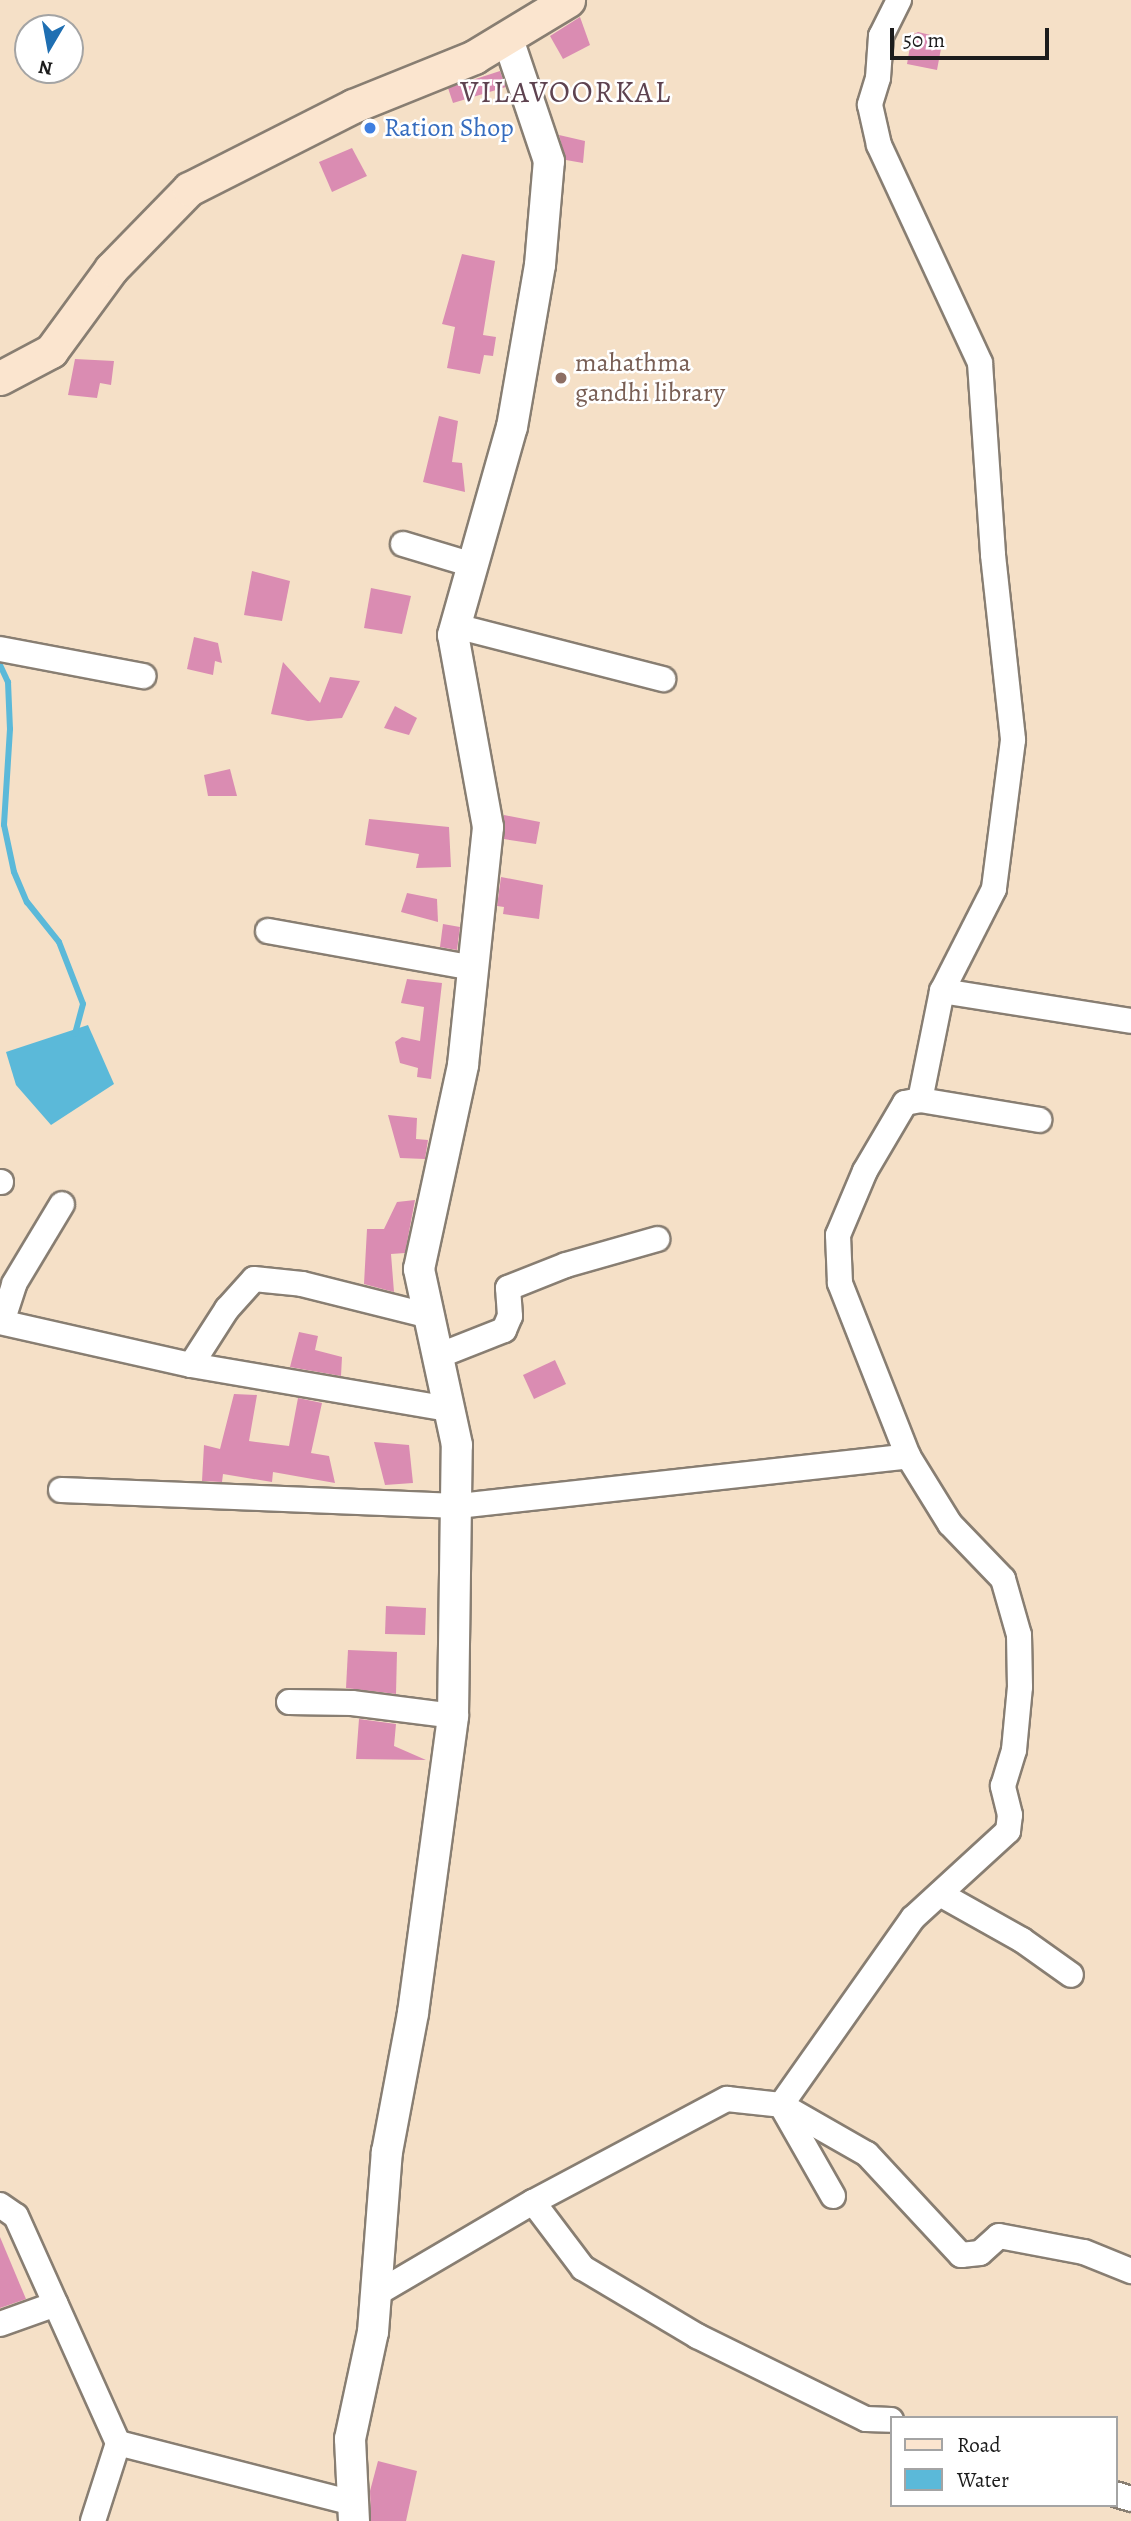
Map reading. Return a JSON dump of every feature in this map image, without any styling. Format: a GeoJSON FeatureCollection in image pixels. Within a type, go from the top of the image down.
{"type":"FeatureCollection","features":[{"type":"Feature","properties":{"kind":"main road"},"geometry":{"type":"LineString","coordinates":[[0,378],[51,351],[111,269],[188,189],[353,106],[508,40],[568,0]]}},
{"type":"Feature","properties":{"kind":"street"},"geometry":{"type":"LineString","coordinates":[[899,0],[881,36],[878,78],[870,105],[879,145],[981,363],[992,555],[1013,740],[994,889],[942,991],[920,1100]]}},
{"type":"Feature","properties":{"kind":"street"},"geometry":{"type":"LineString","coordinates":[[118,2443],[354,2512],[350,2439],[373,2332],[387,2151],[413,2014],[453,1716],[457,1445],[419,1269],[463,1065],[488,827],[453,635],[512,427],[540,265],[549,161],[508,40]]}},
{"type":"Feature","properties":{"kind":"street"},"geometry":{"type":"LineString","coordinates":[[403,544],[473,565]]}},
{"type":"Feature","properties":{"kind":"street"},"geometry":{"type":"LineString","coordinates":[[456,626],[663,679]]}},
{"type":"Feature","properties":{"kind":"street"},"geometry":{"type":"LineString","coordinates":[[0,649],[143,676]]}},
{"type":"Feature","properties":{"kind":"street"},"geometry":{"type":"LineString","coordinates":[[268,931],[474,968]]}},
{"type":"Feature","properties":{"kind":"street"},"geometry":{"type":"LineString","coordinates":[[942,991],[1131,1021]]}},
{"type":"Feature","properties":{"kind":"street"},"geometry":{"type":"LineString","coordinates":[[781,2105],[867,1979],[913,1918],[1008,1831],[1010,1815],[1003,1786],[1014,1750],[1019,1635],[1003,1579],[950,1524],[908,1457],[840,1283],[838,1235],[865,1171],[905,1103],[920,1100],[1039,1120]]}},
{"type":"Feature","properties":{"kind":"street"},"geometry":{"type":"LineString","coordinates":[[62,1204],[13,1284],[1,1322],[191,1366],[450,1409]]}},
{"type":"Feature","properties":{"kind":"street"},"geometry":{"type":"LineString","coordinates":[[438,1356],[504,1330],[510,1316],[508,1288],[591,1256],[657,1239]]}},
{"type":"Feature","properties":{"kind":"street"},"geometry":{"type":"LineString","coordinates":[[191,1366],[227,1309],[254,1279],[302,1284],[429,1316]]}},
{"type":"Feature","properties":{"kind":"street"},"geometry":{"type":"LineString","coordinates":[[61,1490],[458,1506],[908,1457]]}},
{"type":"Feature","properties":{"kind":"street"},"geometry":{"type":"LineString","coordinates":[[289,1702],[352,1703],[453,1716]]}},
{"type":"Feature","properties":{"kind":"street"},"geometry":{"type":"LineString","coordinates":[[940,1894],[1022,1940],[1072,1975]]}},
{"type":"Feature","properties":{"kind":"street"},"geometry":{"type":"LineString","coordinates":[[376,2294],[533,2202],[727,2099],[781,2105],[867,2154],[961,2255],[980,2252],[999,2236],[1084,2252],[1131,2271]]}},
{"type":"Feature","properties":{"kind":"street"},"geometry":{"type":"LineString","coordinates":[[781,2105],[833,2196]]}},
{"type":"Feature","properties":{"kind":"street"},"geometry":{"type":"LineString","coordinates":[[533,2202],[583,2268],[697,2336],[866,2419],[890,2420]]}},
{"type":"Feature","properties":{"kind":"street"},"geometry":{"type":"LineString","coordinates":[[0,2205],[16,2216],[118,2443],[93,2521]]}},
{"type":"Feature","properties":{"kind":"street"},"geometry":{"type":"LineString","coordinates":[[0,2324],[56,2304]]}},
{"type":"Feature","properties":{"kind":"water"},"geometry":{"type":"Polygon","coordinates":[[[88,1025],[114,1084],[51,1125],[16,1085],[6,1052],[88,1025]]]}},
{"type":"Feature","properties":{"kind":"building"},"geometry":{"type":"Polygon","coordinates":[[[580,17],[590,45],[563,59],[550,36],[580,17]]]}},
{"type":"Feature","properties":{"kind":"building"},"geometry":{"type":"Polygon","coordinates":[[[918,32],[943,38],[937,70],[907,64],[912,35],[918,32]]]}},
{"type":"Feature","properties":{"kind":"building"},"geometry":{"type":"Polygon","coordinates":[[[500,71],[506,87],[453,103],[448,88],[500,71]]]}},
{"type":"Feature","properties":{"kind":"building"},"geometry":{"type":"Polygon","coordinates":[[[559,135],[585,141],[583,163],[566,160],[559,135]]]}},
{"type":"Feature","properties":{"kind":"building"},"geometry":{"type":"Polygon","coordinates":[[[352,148],[367,176],[332,192],[319,162],[352,148]]]}},
{"type":"Feature","properties":{"kind":"building"},"geometry":{"type":"Polygon","coordinates":[[[462,254],[495,261],[483,335],[496,337],[493,356],[484,355],[480,374],[447,368],[455,327],[442,324],[462,254]]]}},
{"type":"Feature","properties":{"kind":"building"},"geometry":{"type":"Polygon","coordinates":[[[75,359],[114,361],[111,385],[100,383],[97,398],[68,395],[75,359]]]}},
{"type":"Feature","properties":{"kind":"building"},"geometry":{"type":"Polygon","coordinates":[[[439,416],[458,421],[452,462],[462,463],[465,492],[423,482],[439,416]]]}},
{"type":"Feature","properties":{"kind":"building"},"geometry":{"type":"Polygon","coordinates":[[[252,571],[290,581],[282,621],[244,615],[252,571]]]}},
{"type":"Feature","properties":{"kind":"building"},"geometry":{"type":"Polygon","coordinates":[[[371,588],[411,596],[402,634],[364,628],[371,588]]]}},
{"type":"Feature","properties":{"kind":"building"},"geometry":{"type":"Polygon","coordinates":[[[194,637],[218,643],[222,663],[215,661],[213,675],[187,669],[194,637]]]}},
{"type":"Feature","properties":{"kind":"building"},"geometry":{"type":"Polygon","coordinates":[[[283,662],[320,703],[330,677],[360,681],[342,718],[308,721],[271,714],[283,662]]]}},
{"type":"Feature","properties":{"kind":"building"},"geometry":{"type":"Polygon","coordinates":[[[395,706],[417,718],[409,735],[384,728],[395,706]]]}},
{"type":"Feature","properties":{"kind":"building"},"geometry":{"type":"Polygon","coordinates":[[[230,769],[237,796],[208,796],[204,775],[230,769]]]}},
{"type":"Feature","properties":{"kind":"building"},"geometry":{"type":"Polygon","coordinates":[[[504,815],[540,822],[536,844],[504,839],[504,815]]]}},
{"type":"Feature","properties":{"kind":"building"},"geometry":{"type":"Polygon","coordinates":[[[369,819],[449,827],[451,867],[416,868],[419,854],[365,845],[369,819]]]}},
{"type":"Feature","properties":{"kind":"building"},"geometry":{"type":"Polygon","coordinates":[[[501,877],[543,885],[539,919],[503,914],[504,907],[497,906],[501,877]]]}},
{"type":"Feature","properties":{"kind":"building"},"geometry":{"type":"Polygon","coordinates":[[[407,893],[437,899],[438,922],[401,912],[407,893]]]}},
{"type":"Feature","properties":{"kind":"building"},"geometry":{"type":"Polygon","coordinates":[[[443,924],[460,927],[457,950],[440,947],[443,924]]]}},
{"type":"Feature","properties":{"kind":"building"},"geometry":{"type":"Polygon","coordinates":[[[407,979],[442,983],[431,1079],[417,1077],[418,1068],[400,1063],[395,1042],[402,1037],[420,1041],[424,1007],[401,1003],[407,979]]]}},
{"type":"Feature","properties":{"kind":"building"},"geometry":{"type":"Polygon","coordinates":[[[388,1115],[417,1118],[416,1139],[428,1140],[425,1159],[400,1158],[388,1115]]]}},
{"type":"Feature","properties":{"kind":"building"},"geometry":{"type":"Polygon","coordinates":[[[415,1200],[405,1253],[391,1254],[394,1292],[364,1284],[367,1229],[384,1229],[397,1202],[415,1200]]]}},
{"type":"Feature","properties":{"kind":"building"},"geometry":{"type":"Polygon","coordinates":[[[299,1332],[318,1336],[315,1350],[342,1357],[341,1376],[290,1367],[299,1332]]]}},
{"type":"Feature","properties":{"kind":"building"},"geometry":{"type":"Polygon","coordinates":[[[555,1360],[566,1384],[534,1399],[523,1375],[555,1360]]]}},
{"type":"Feature","properties":{"kind":"building"},"geometry":{"type":"Polygon","coordinates":[[[234,1394],[257,1395],[249,1441],[289,1446],[298,1398],[322,1403],[311,1453],[329,1456],[335,1483],[273,1472],[272,1482],[223,1474],[222,1482],[202,1481],[204,1445],[220,1449],[234,1394]]]}},
{"type":"Feature","properties":{"kind":"building"},"geometry":{"type":"Polygon","coordinates":[[[374,1442],[409,1445],[413,1483],[385,1485],[374,1442]]]}},
{"type":"Feature","properties":{"kind":"building"},"geometry":{"type":"Polygon","coordinates":[[[386,1606],[426,1608],[425,1635],[385,1634],[386,1606]]]}},
{"type":"Feature","properties":{"kind":"building"},"geometry":{"type":"Polygon","coordinates":[[[348,1650],[397,1652],[396,1694],[346,1688],[348,1650]]]}},
{"type":"Feature","properties":{"kind":"building"},"geometry":{"type":"Polygon","coordinates":[[[359,1719],[396,1724],[394,1746],[426,1760],[356,1759],[359,1719]]]}},
{"type":"Feature","properties":{"kind":"building"},"geometry":{"type":"Polygon","coordinates":[[[0,2237],[26,2299],[0,2308],[0,2237]]]}},
{"type":"Feature","properties":{"kind":"building"},"geometry":{"type":"Polygon","coordinates":[[[378,2461],[417,2471],[406,2521],[371,2521],[370,2491],[378,2461]]]}},
{"type":"Feature","properties":{"kind":"waterway"},"geometry":{"type":"LineString","coordinates":[[0,665],[8,682],[10,729],[4,825],[14,872],[27,902],[59,942],[83,1004],[75,1034]]}},
{"type":"Feature","properties":{"kind":"place","name":"Ration Shop"},"geometry":{"type":"Point","coordinates":[370,128]}},
{"type":"Feature","properties":{"kind":"place","name":"mahathma gandhi library"},"geometry":{"type":"Point","coordinates":[561,378]}},
{"type":"Feature","properties":{"kind":"district","name":"VILAVOORKAL"},"geometry":{"type":"Point","coordinates":[566,92]}}]}
